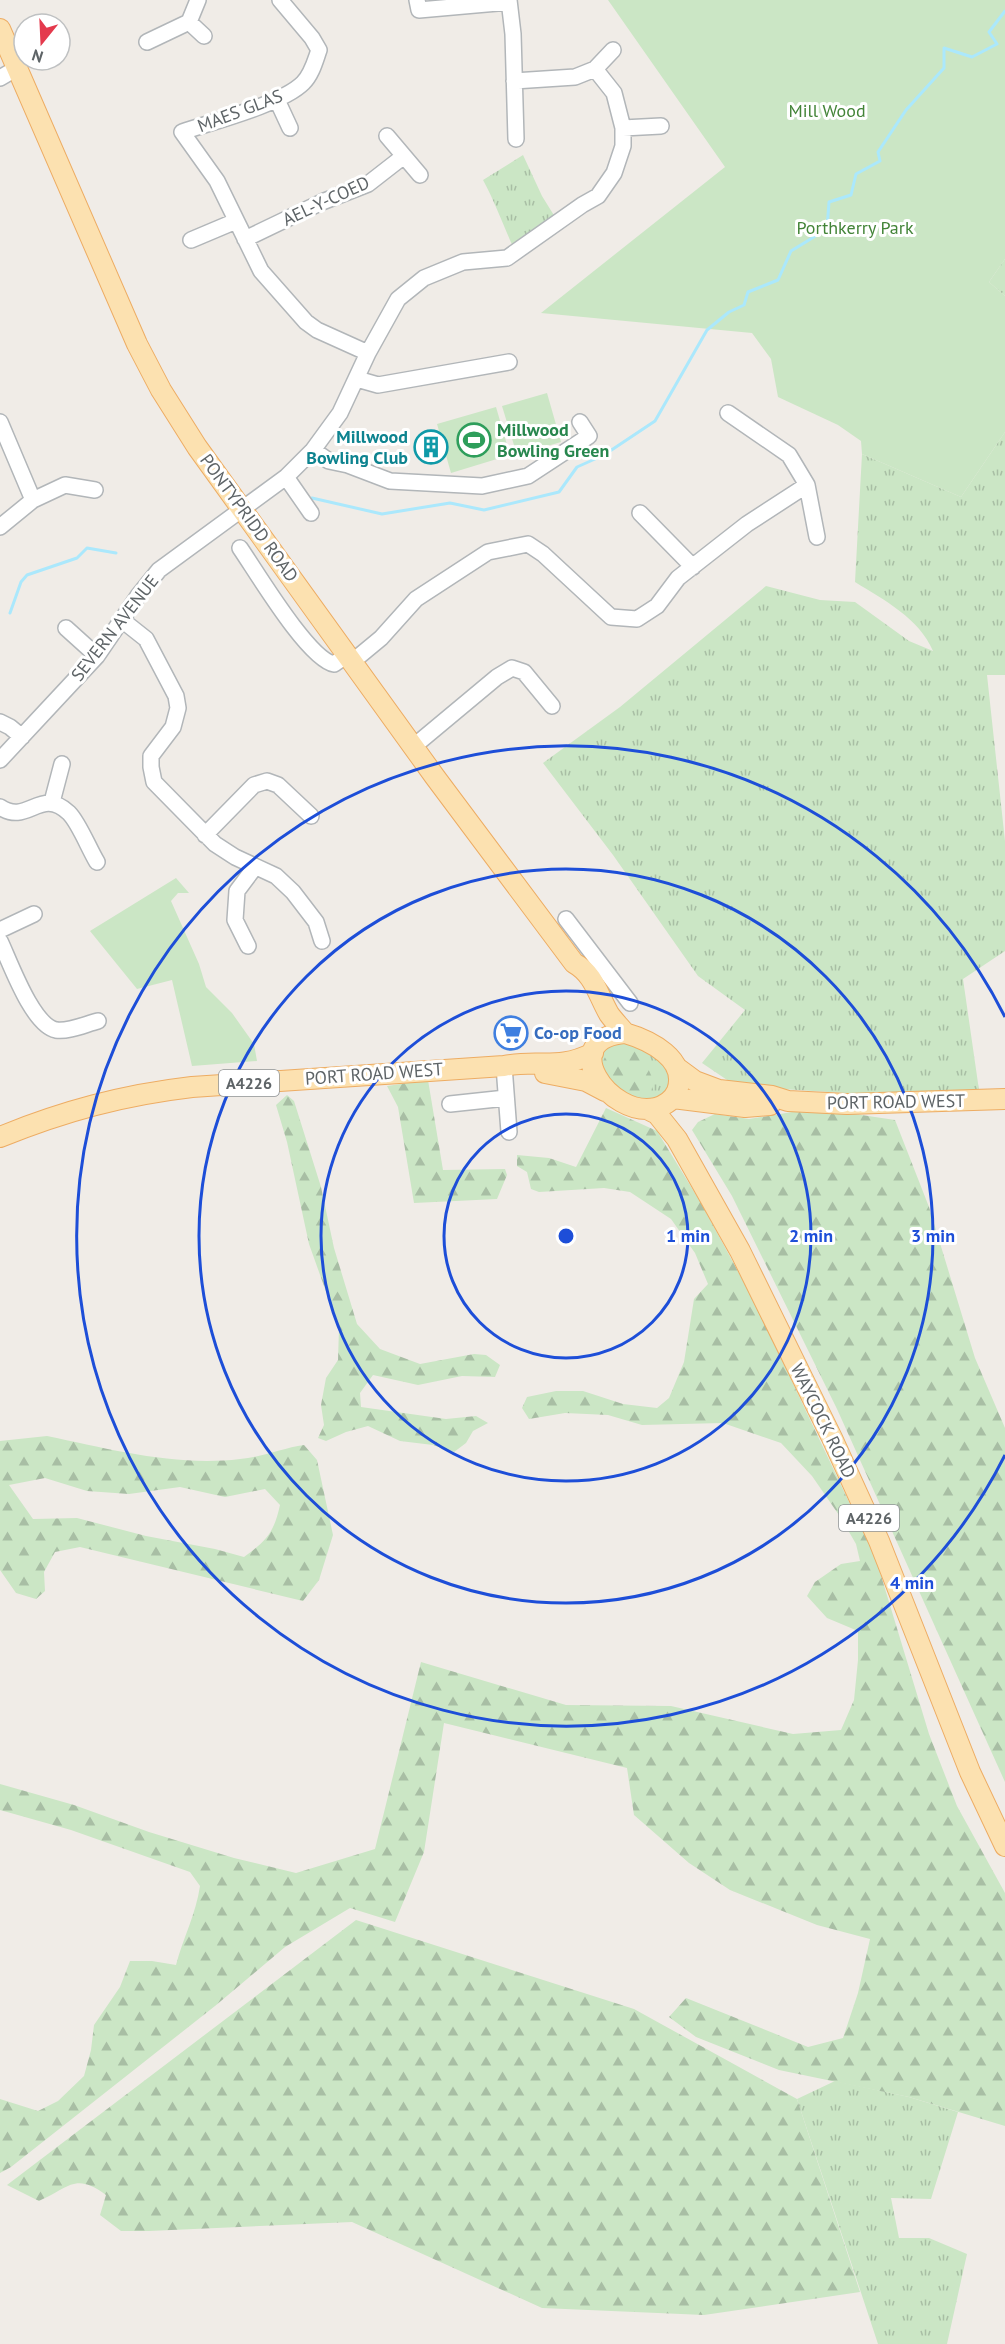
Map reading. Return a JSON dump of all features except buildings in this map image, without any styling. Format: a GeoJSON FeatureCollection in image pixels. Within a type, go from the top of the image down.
{"type":"FeatureCollection","features":[{"type":"Feature","properties":{"kind":"main road","name":"PONTYPRIDD ROAD"},"geometry":{"type":"LineString","coordinates":[[0,29],[8,73],[150,369],[197,447],[555,940],[574,963],[585,969],[612,1017],[625,1033]]}},
{"type":"Feature","properties":{"kind":"main road","name":"PONTYPRIDD ROAD"},"geometry":{"type":"LineString","coordinates":[[574,963],[576,976],[597,1017],[599,1028],[594,1050]]}},
{"type":"Feature","properties":{"kind":"main road"},"geometry":{"type":"LineString","coordinates":[[625,1033],[651,1043],[666,1054],[676,1067],[679,1083],[672,1099],[663,1106],[647,1109],[628,1104],[611,1094],[595,1077],[592,1066],[594,1050],[603,1038],[611,1034],[625,1033]]}},
{"type":"Feature","properties":{"kind":"main road","name":"PORT ROAD WEST"},"geometry":{"type":"LineString","coordinates":[[0,1137],[66,1112],[149,1092],[225,1084],[504,1066],[520,1063],[568,1064],[594,1050]]}},
{"type":"Feature","properties":{"kind":"main road","name":"PORT ROAD WEST"},"geometry":{"type":"LineString","coordinates":[[504,1066],[567,1076],[586,1081],[611,1094]]}},
{"type":"Feature","properties":{"kind":"main road","name":"PORT ROAD WEST"},"geometry":{"type":"LineString","coordinates":[[676,1067],[695,1081],[719,1090],[772,1096],[788,1101]]}},
{"type":"Feature","properties":{"kind":"main road","name":"PORT ROAD WEST"},"geometry":{"type":"LineString","coordinates":[[672,1099],[745,1107],[788,1101],[847,1104],[1005,1099]]}},
{"type":"Feature","properties":{"kind":"main road","name":"WAYCOCK ROAD"},"geometry":{"type":"LineString","coordinates":[[672,1099],[677,1139]]}},
{"type":"Feature","properties":{"kind":"main road","name":"WAYCOCK ROAD"},"geometry":{"type":"LineString","coordinates":[[647,1109],[657,1114],[677,1139],[740,1251],[857,1489],[970,1772],[1005,1846]]}},
{"type":"Feature","properties":{"kind":"street"},"geometry":{"type":"LineString","coordinates":[[147,42],[189,22],[198,0]]}},
{"type":"Feature","properties":{"kind":"street","name":"MAES GLAS"},"geometry":{"type":"LineString","coordinates":[[236,220],[217,181],[182,132],[277,100],[303,84],[311,72],[319,50],[312,38],[279,0]]}},
{"type":"Feature","properties":{"kind":"street"},"geometry":{"type":"LineString","coordinates":[[418,5],[509,1],[513,34],[516,139]]}},
{"type":"Feature","properties":{"kind":"street"},"geometry":{"type":"LineString","coordinates":[[189,22],[204,36]]}},
{"type":"Feature","properties":{"kind":"street"},"geometry":{"type":"LineString","coordinates":[[514,81],[575,77],[595,69],[613,51]]}},
{"type":"Feature","properties":{"kind":"street"},"geometry":{"type":"LineString","coordinates":[[595,69],[614,93],[623,128],[661,126]]}},
{"type":"Feature","properties":{"kind":"street"},"geometry":{"type":"LineString","coordinates":[[277,100],[290,128]]}},
{"type":"Feature","properties":{"kind":"street","name":"SEVERN AVENUE"},"geometry":{"type":"LineString","coordinates":[[0,760],[97,656],[159,570],[286,477],[312,450],[340,413],[368,353],[398,299],[424,278],[463,262],[507,258],[598,196],[614,173],[624,146],[623,128]]}},
{"type":"Feature","properties":{"kind":"street"},"geometry":{"type":"LineString","coordinates":[[387,136],[420,175]]}},
{"type":"Feature","properties":{"kind":"street","name":"AEL-Y-COED"},"geometry":{"type":"LineString","coordinates":[[245,239],[322,202],[368,184],[404,156]]}},
{"type":"Feature","properties":{"kind":"street"},"geometry":{"type":"LineString","coordinates":[[191,240],[236,220],[261,271],[306,322],[317,330],[368,353]]}},
{"type":"Feature","properties":{"kind":"street"},"geometry":{"type":"LineString","coordinates":[[357,379],[378,385],[509,362]]}},
{"type":"Feature","properties":{"kind":"street"},"geometry":{"type":"LineString","coordinates":[[728,413],[789,455],[807,485],[817,537]]}},
{"type":"Feature","properties":{"kind":"street"},"geometry":{"type":"LineString","coordinates":[[0,422],[33,500]]}},
{"type":"Feature","properties":{"kind":"street"},"geometry":{"type":"LineString","coordinates":[[312,450],[329,461],[348,465],[390,481],[482,486],[528,476],[581,442],[589,436],[580,422]]}},
{"type":"Feature","properties":{"kind":"street"},"geometry":{"type":"LineString","coordinates":[[286,477],[311,513]]}},
{"type":"Feature","properties":{"kind":"street"},"geometry":{"type":"LineString","coordinates":[[0,527],[33,500],[65,485],[95,490]]}},
{"type":"Feature","properties":{"kind":"street"},"geometry":{"type":"LineString","coordinates":[[240,548],[297,631],[319,655],[334,664],[350,658],[381,638],[416,599],[488,552],[528,544],[543,554],[611,617],[637,619],[657,606],[678,579],[747,524],[807,485]]}},
{"type":"Feature","properties":{"kind":"street"},"geometry":{"type":"LineString","coordinates":[[640,513],[693,567]]}},
{"type":"Feature","properties":{"kind":"street"},"geometry":{"type":"LineString","coordinates":[[122,620],[146,639],[176,696],[178,708],[172,727],[152,756],[151,767],[154,782],[205,835],[227,852],[276,876],[293,892],[316,922],[322,941]]}},
{"type":"Feature","properties":{"kind":"street"},"geometry":{"type":"LineString","coordinates":[[66,628],[97,656]]}},
{"type":"Feature","properties":{"kind":"street"},"geometry":{"type":"LineString","coordinates":[[413,747],[497,677],[512,668],[524,672],[553,705]]}},
{"type":"Feature","properties":{"kind":"street"},"geometry":{"type":"LineString","coordinates":[[0,722],[5,723],[22,737]]}},
{"type":"Feature","properties":{"kind":"street"},"geometry":{"type":"LineString","coordinates":[[52,802],[62,764]]}},
{"type":"Feature","properties":{"kind":"street"},"geometry":{"type":"LineString","coordinates":[[205,835],[254,785],[267,781],[278,784],[311,816]]}},
{"type":"Feature","properties":{"kind":"street"},"geometry":{"type":"LineString","coordinates":[[0,807],[11,813],[23,812],[52,802],[70,814],[97,862]]}},
{"type":"Feature","properties":{"kind":"street"},"geometry":{"type":"LineString","coordinates":[[248,946],[235,920],[237,891],[255,867]]}},
{"type":"Feature","properties":{"kind":"street"},"geometry":{"type":"LineString","coordinates":[[0,930],[34,914]]}},
{"type":"Feature","properties":{"kind":"street"},"geometry":{"type":"LineString","coordinates":[[555,940],[569,923],[634,1003]]}},
{"type":"Feature","properties":{"kind":"street"},"geometry":{"type":"LineString","coordinates":[[0,941],[30,1004],[47,1027],[59,1030],[98,1022]]}},
{"type":"Feature","properties":{"kind":"street"},"geometry":{"type":"LineString","coordinates":[[504,1066],[509,1132]]}},
{"type":"Feature","properties":{"kind":"street"},"geometry":{"type":"LineString","coordinates":[[450,1104],[506,1098]]}},
{"type":"Feature","properties":{"kind":"green space","name":"Porthkerry Park"},"geometry":{"type":"Polygon","coordinates":[[[608,0],[1005,0],[1005,259],[989,282],[1005,296],[1005,432],[961,497],[862,454],[861,441],[838,425],[778,397],[771,359],[752,333],[541,313],[725,167],[608,0]]]}},
{"type":"Feature","properties":{"kind":"green space"},"geometry":{"type":"Polygon","coordinates":[[[523,155],[542,196],[555,217],[514,249],[483,180],[523,155]]]}},
{"type":"Feature","properties":{"kind":"green space"},"geometry":{"type":"Polygon","coordinates":[[[1005,259],[1005,296],[989,282],[1005,259]]]}},
{"type":"Feature","properties":{"kind":"green space"},"geometry":{"type":"Polygon","coordinates":[[[547,393],[561,442],[517,455],[502,406],[547,393]]]}},
{"type":"Feature","properties":{"kind":"green space","name":"Millwood Bowling Green"},"geometry":{"type":"Polygon","coordinates":[[[496,407],[510,455],[451,473],[437,424],[496,407]]]}},
{"type":"Feature","properties":{"kind":"green space"},"geometry":{"type":"Polygon","coordinates":[[[1005,432],[1005,675],[987,675],[1005,841],[1005,951],[963,979],[979,1090],[876,1095],[736,1086],[702,1063],[745,1010],[698,976],[613,855],[543,763],[620,707],[766,586],[820,600],[855,602],[909,641],[933,651],[927,639],[910,619],[855,582],[862,454],[961,497],[1005,432]]]}},
{"type":"Feature","properties":{"kind":"green space"},"geometry":{"type":"Polygon","coordinates":[[[176,878],[189,893],[178,893],[171,901],[199,964],[206,987],[232,1013],[254,1044],[257,1061],[192,1066],[172,980],[137,989],[90,931],[176,878]]]}},
{"type":"Feature","properties":{"kind":"green space"},"geometry":{"type":"Polygon","coordinates":[[[610,1042],[634,1043],[664,1062],[671,1075],[666,1094],[652,1102],[625,1095],[598,1060],[599,1055],[610,1042]]]}},
{"type":"Feature","properties":{"kind":"green space"},"geometry":{"type":"Polygon","coordinates":[[[626,1049],[647,1055],[647,1066],[654,1082],[649,1097],[625,1092],[605,1074],[604,1059],[610,1051],[626,1049]]]}},
{"type":"Feature","properties":{"kind":"green space"},"geometry":{"type":"Polygon","coordinates":[[[428,1080],[443,1170],[505,1169],[507,1175],[497,1199],[414,1203],[398,1107],[387,1086],[428,1080]]]}},
{"type":"Feature","properties":{"kind":"green space"},"geometry":{"type":"Polygon","coordinates":[[[287,1095],[294,1101],[321,1187],[334,1248],[357,1324],[380,1349],[420,1364],[474,1354],[486,1355],[500,1365],[495,1377],[462,1376],[418,1385],[373,1375],[360,1393],[361,1407],[446,1419],[476,1416],[488,1423],[473,1431],[466,1443],[454,1452],[433,1445],[400,1441],[368,1426],[326,1441],[318,1438],[324,1425],[321,1405],[326,1378],[338,1360],[339,1328],[309,1244],[287,1142],[276,1105],[287,1095]]]}},
{"type":"Feature","properties":{"kind":"green space"},"geometry":{"type":"Polygon","coordinates":[[[606,1108],[657,1131],[701,1203],[753,1299],[876,1559],[929,1734],[957,1806],[1005,1893],[1005,2126],[909,2097],[779,2070],[696,2037],[669,2017],[686,1998],[808,2047],[843,2038],[858,1993],[870,1939],[817,1925],[730,1890],[689,1863],[634,1815],[627,1768],[444,1723],[424,1852],[395,1922],[350,1908],[285,1947],[215,2006],[11,2167],[0,2173],[0,2099],[38,2111],[58,2101],[84,2076],[91,2050],[94,2025],[120,1987],[130,1961],[152,1961],[176,1965],[196,1906],[200,1886],[190,1872],[71,1830],[0,1810],[0,1784],[74,1805],[149,1832],[234,1858],[296,1873],[375,1849],[421,1662],[566,1705],[671,1706],[793,1734],[841,1730],[854,1700],[858,1631],[827,1618],[807,1596],[815,1582],[841,1564],[860,1561],[856,1544],[841,1518],[812,1476],[781,1443],[723,1423],[642,1425],[608,1415],[565,1413],[529,1419],[522,1408],[527,1397],[556,1391],[583,1391],[623,1404],[657,1408],[669,1398],[684,1362],[694,1299],[708,1284],[695,1253],[671,1219],[630,1192],[604,1188],[539,1192],[531,1189],[527,1172],[517,1166],[517,1155],[549,1158],[576,1167],[606,1108]]]}},
{"type":"Feature","properties":{"kind":"green space"},"geometry":{"type":"Polygon","coordinates":[[[798,1111],[855,1114],[895,1120],[929,1207],[975,1358],[1005,1428],[1005,1782],[837,1409],[732,1196],[692,1130],[698,1122],[715,1114],[749,1119],[798,1111]]]}},
{"type":"Feature","properties":{"kind":"green space"},"geometry":{"type":"Polygon","coordinates":[[[47,1436],[119,1451],[192,1461],[248,1458],[304,1445],[317,1460],[333,1535],[319,1580],[303,1601],[80,1547],[55,1552],[44,1572],[45,1591],[36,1599],[16,1593],[0,1570],[0,1441],[47,1436]],[[45,1478],[9,1485],[33,1519],[77,1518],[146,1536],[244,1557],[268,1536],[275,1523],[280,1505],[265,1489],[225,1497],[180,1487],[129,1494],[87,1491],[45,1478]]]}},
{"type":"Feature","properties":{"kind":"green space"},"geometry":{"type":"Polygon","coordinates":[[[356,1920],[634,2009],[797,2099],[860,2292],[704,2315],[542,2308],[352,2222],[121,2231],[100,2215],[106,2195],[87,2184],[72,2184],[39,2201],[7,2185],[356,1920]]]}},
{"type":"Feature","properties":{"kind":"green space"},"geometry":{"type":"Polygon","coordinates":[[[835,2081],[909,2097],[958,2112],[931,2199],[891,2198],[899,2238],[929,2238],[967,2254],[947,2344],[878,2344],[797,2099],[835,2081]]]}},
{"type":"Feature","properties":{"kind":"waterway"},"geometry":{"type":"LineString","coordinates":[[312,498],[382,514],[450,503],[484,510],[559,492],[577,467],[604,455],[655,421],[707,330],[729,312],[744,305],[748,292],[778,280],[791,251],[827,229],[829,202],[851,195],[856,174],[880,161],[878,152],[906,110],[944,68],[944,48],[972,57],[997,44],[989,32],[1005,11]]}},
{"type":"Feature","properties":{"kind":"waterway"},"geometry":{"type":"LineString","coordinates":[[10,613],[21,582],[27,575],[77,558],[87,548],[116,553]]}},
{"type":"Feature","properties":{"kind":"place","name":"Millwood Bowling Green"},"geometry":{"type":"Point","coordinates":[474,440]}},
{"type":"Feature","properties":{"kind":"place","name":"Millwood Bowling Club"},"geometry":{"type":"Point","coordinates":[431,447]}},
{"type":"Feature","properties":{"kind":"place","name":"Co-op Food"},"geometry":{"type":"Point","coordinates":[511,1033]}},
{"type":"Feature","properties":{"kind":"park label","name":"Mill Wood"},"geometry":{"type":"Point","coordinates":[827,111]}}]}
